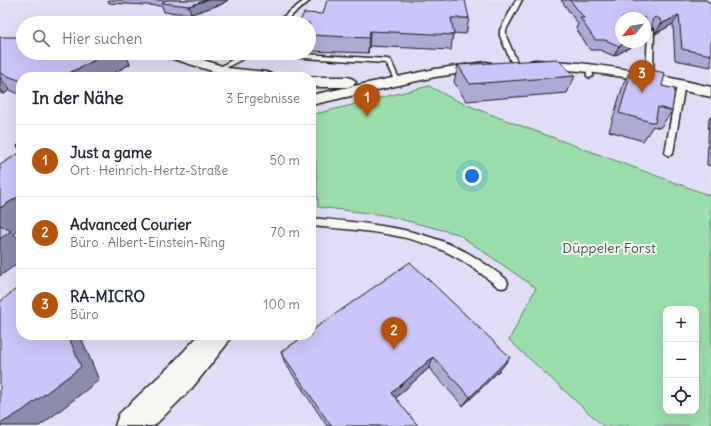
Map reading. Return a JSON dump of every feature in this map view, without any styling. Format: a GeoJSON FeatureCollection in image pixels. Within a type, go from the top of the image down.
{"type":"FeatureCollection","features":[{"type":"Feature","properties":{"kind":"street"},"geometry":{"type":"LineString","coordinates":[[189,60],[224,72]]}},
{"type":"Feature","properties":{"kind":"street"},"geometry":{"type":"LineString","coordinates":[[316,99],[393,81],[453,70],[515,64],[648,77],[711,92]]}},
{"type":"Feature","properties":{"kind":"street"},"geometry":{"type":"LineString","coordinates":[[316,82],[393,81]]}},
{"type":"Feature","properties":{"kind":"street"},"geometry":{"type":"LineString","coordinates":[[131,426],[181,377],[213,340]]}},
{"type":"Feature","properties":{"kind":"lane"},"geometry":{"type":"LineString","coordinates":[[287,16],[308,0]]}},
{"type":"Feature","properties":{"kind":"lane"},"geometry":{"type":"LineString","coordinates":[[515,64],[503,36],[503,30],[519,0]]}},
{"type":"Feature","properties":{"kind":"lane"},"geometry":{"type":"LineString","coordinates":[[648,77],[650,71],[651,48]]}},
{"type":"Feature","properties":{"kind":"lane"},"geometry":{"type":"LineString","coordinates":[[316,57],[388,61],[393,81]]}},
{"type":"Feature","properties":{"kind":"lane"},"geometry":{"type":"LineString","coordinates":[[228,72],[242,60]]}},
{"type":"Feature","properties":{"kind":"lane"},"geometry":{"type":"LineString","coordinates":[[669,153],[681,84]]}},
{"type":"Feature","properties":{"kind":"lane"},"geometry":{"type":"LineString","coordinates":[[316,223],[398,232],[435,243],[464,257],[502,283]]}},
{"type":"Feature","properties":{"kind":"shaded area"},"geometry":{"type":"Polygon","coordinates":[[[0,0],[711,0],[711,196],[492,115],[453,99],[429,86],[316,114],[316,72],[16,72],[16,340],[316,340],[316,162],[318,207],[384,215],[458,234],[536,288],[509,340],[603,426],[0,426],[0,0]]]}},
{"type":"Feature","properties":{"kind":"green space","name":"Düppeler Forst"},"geometry":{"type":"Polygon","coordinates":[[[429,86],[453,99],[492,115],[711,196],[711,426],[603,426],[509,340],[536,288],[458,234],[384,215],[318,207],[316,114],[429,86]]]}},
{"type":"Feature","properties":{"kind":"building"},"geometry":{"type":"Polygon","coordinates":[[[166,0],[207,0],[189,6],[162,3],[166,0]]]}},
{"type":"Feature","properties":{"kind":"building"},"geometry":{"type":"Polygon","coordinates":[[[327,0],[465,0],[469,18],[451,18],[454,35],[370,31],[369,38],[316,35],[316,16],[302,16],[304,13],[323,14],[327,0]]]}},
{"type":"Feature","properties":{"kind":"building"},"geometry":{"type":"Polygon","coordinates":[[[570,0],[706,0],[711,4],[711,55],[682,49],[679,15],[661,24],[660,19],[655,17],[652,20],[651,30],[651,12],[615,12],[615,44],[605,40],[595,40],[580,18],[584,18],[570,0]]]}},
{"type":"Feature","properties":{"kind":"building"},"geometry":{"type":"Polygon","coordinates":[[[0,37],[16,37],[16,60],[95,60],[71,72],[16,72],[16,79],[0,73],[0,37]]]}},
{"type":"Feature","properties":{"kind":"building"},"geometry":{"type":"Polygon","coordinates":[[[557,59],[575,76],[470,84],[458,65],[557,59]]]}},
{"type":"Feature","properties":{"kind":"building"},"geometry":{"type":"Polygon","coordinates":[[[633,66],[665,73],[662,86],[675,89],[672,111],[658,107],[655,123],[619,113],[633,66]]]}},
{"type":"Feature","properties":{"kind":"building"},"geometry":{"type":"Polygon","coordinates":[[[16,155],[16,198],[0,208],[0,165],[16,155]]]}},
{"type":"Feature","properties":{"kind":"building"},"geometry":{"type":"Polygon","coordinates":[[[0,225],[11,231],[0,239],[0,225]]]}},
{"type":"Feature","properties":{"kind":"building"},"geometry":{"type":"Polygon","coordinates":[[[410,262],[510,357],[470,397],[433,357],[392,393],[418,426],[331,426],[281,352],[299,340],[316,340],[316,328],[410,262]]]}},
{"type":"Feature","properties":{"kind":"building"},"geometry":{"type":"Polygon","coordinates":[[[16,289],[16,340],[70,340],[81,367],[22,411],[0,424],[0,302],[16,289]]]}},
{"type":"Feature","properties":{"kind":"place","name":"RA-MICRO"},"geometry":{"type":"Point","coordinates":[642,93]}},
{"type":"Feature","properties":{"kind":"place","name":"Just a game"},"geometry":{"type":"Point","coordinates":[367,117]}},
{"type":"Feature","properties":{"kind":"place","name":"Advanced Courier"},"geometry":{"type":"Point","coordinates":[394,350]}}]}
